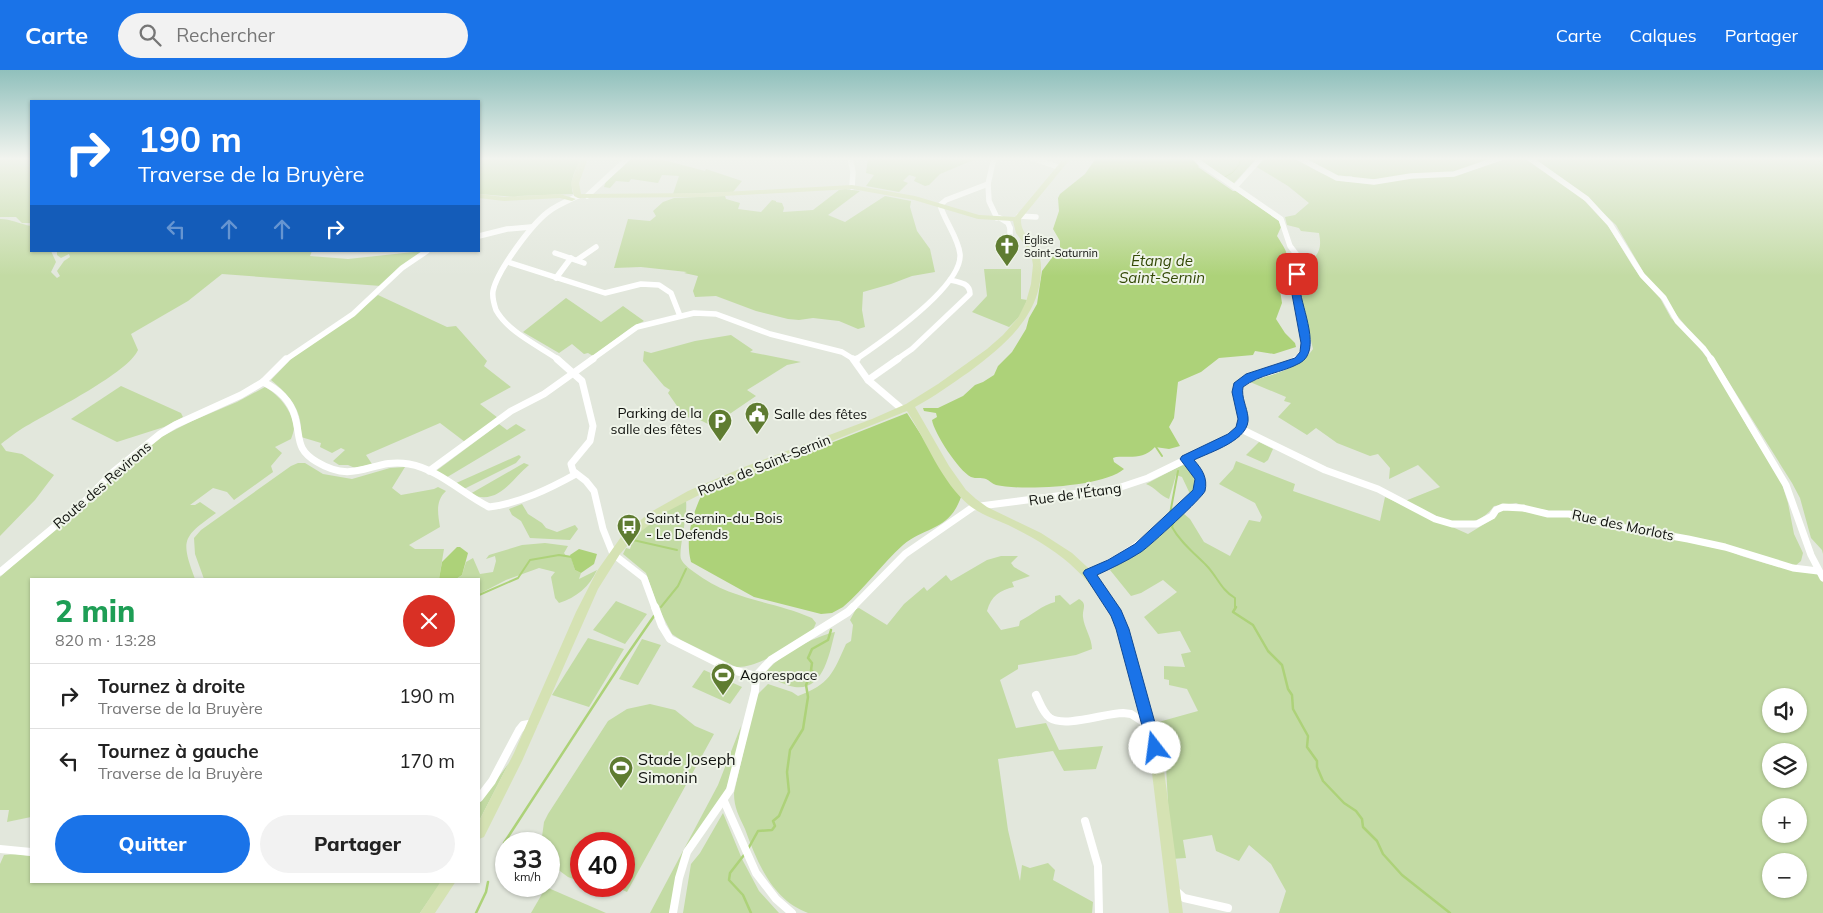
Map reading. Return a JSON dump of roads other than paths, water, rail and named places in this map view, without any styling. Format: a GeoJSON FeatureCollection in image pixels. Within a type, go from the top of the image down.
{"type":"FeatureCollection","features":[{"type":"Feature","properties":{"kind":"street"},"geometry":{"type":"LineString","coordinates":[[490,197],[504,199],[535,197]]}},
{"type":"Feature","properties":{"kind":"street"},"geometry":{"type":"LineString","coordinates":[[570,197],[579,197]]}},
{"type":"Feature","properties":{"kind":"street"},"geometry":{"type":"LineString","coordinates":[[913,197],[975,216],[998,218],[1014,222],[1036,217]]}},
{"type":"Feature","properties":{"kind":"street"},"geometry":{"type":"LineString","coordinates":[[940,205],[953,197]]}},
{"type":"Feature","properties":{"kind":"street"},"geometry":{"type":"LineString","coordinates":[[989,197],[998,218]]}},
{"type":"Feature","properties":{"kind":"street"},"geometry":{"type":"LineString","coordinates":[[1010,236],[1014,222],[1034,197]]}},
{"type":"Feature","properties":{"kind":"street"},"geometry":{"type":"LineString","coordinates":[[1241,429],[1243,419],[1237,392],[1238,385],[1250,377],[1298,360],[1305,352],[1306,343],[1295,279],[1300,267],[1300,259],[1287,239],[1284,223],[1278,216],[1250,197]]}},
{"type":"Feature","properties":{"kind":"street"},"geometry":{"type":"LineString","coordinates":[[1583,197],[1605,218],[1642,275],[1664,298],[1677,321],[1710,358],[1793,498],[1810,554],[1823,578]]}},
{"type":"Feature","properties":{"kind":"street"},"geometry":{"type":"LineString","coordinates":[[575,198],[543,216],[531,226],[508,262],[493,293],[496,307],[514,329],[560,360],[575,373],[584,387],[593,426],[589,443],[571,464],[572,471],[586,481],[594,491],[602,528],[613,554],[644,578],[662,626],[670,639],[726,668],[756,676]]}},
{"type":"Feature","properties":{"kind":"street"},"geometry":{"type":"LineString","coordinates":[[855,360],[893,334],[950,280],[960,265],[960,251],[940,205]]}},
{"type":"Feature","properties":{"kind":"street","name":"Route de Saint-Sernin"},"geometry":{"type":"LineString","coordinates":[[480,831],[512,772],[559,662],[613,554],[637,528],[675,502],[762,464],[906,408],[982,358],[1014,326],[1027,309],[1032,294],[1037,264],[1034,252],[1014,222]]}},
{"type":"Feature","properties":{"kind":"street"},"geometry":{"type":"LineString","coordinates":[[480,236],[531,226]]}},
{"type":"Feature","properties":{"kind":"street"},"geometry":{"type":"LineString","coordinates":[[556,278],[574,259],[596,247]]}},
{"type":"Feature","properties":{"kind":"street","name":"Route des Revirons"},"geometry":{"type":"LineString","coordinates":[[0,572],[84,502],[113,472],[160,434],[264,382],[290,356],[354,314],[402,268],[426,252]]}},
{"type":"Feature","properties":{"kind":"street"},"geometry":{"type":"LineString","coordinates":[[555,253],[584,263]]}},
{"type":"Feature","properties":{"kind":"street"},"geometry":{"type":"LineString","coordinates":[[508,262],[605,293],[641,284],[660,285],[672,293],[680,316]]}},
{"type":"Feature","properties":{"kind":"street"},"geometry":{"type":"LineString","coordinates":[[868,380],[912,350],[970,294],[970,290],[965,284],[950,280]]}},
{"type":"Feature","properties":{"kind":"street"},"geometry":{"type":"LineString","coordinates":[[429,471],[511,411],[533,401],[575,373],[637,327],[702,312],[716,314],[770,334],[835,350],[855,360],[868,380],[906,408],[967,497],[977,506],[1032,532],[1071,557],[1089,573],[1117,613],[1155,748],[1176,913]]}},
{"type":"Feature","properties":{"kind":"street"},"geometry":{"type":"LineString","coordinates":[[264,382],[284,396],[292,407],[297,422],[298,439],[303,451],[330,470],[358,474],[398,462],[429,471],[489,507],[507,504],[556,485],[576,474]]}},
{"type":"Feature","properties":{"kind":"street","name":"Rue des Morlots"},"geometry":{"type":"LineString","coordinates":[[1241,429],[1325,470],[1378,489],[1436,519],[1452,524],[1477,524],[1492,516],[1496,510],[1503,507],[1524,508],[1548,514],[1569,514],[1620,527],[1725,547],[1793,568],[1818,571]]}},
{"type":"Feature","properties":{"kind":"street","name":"Rue de l'Étang"},"geometry":{"type":"LineString","coordinates":[[977,506],[1087,494],[1118,488],[1138,482],[1232,437],[1241,429]]}},
{"type":"Feature","properties":{"kind":"street"},"geometry":{"type":"LineString","coordinates":[[1089,573],[1112,563],[1139,547],[1199,491],[1200,479],[1197,472],[1186,459]]}},
{"type":"Feature","properties":{"kind":"street"},"geometry":{"type":"LineString","coordinates":[[673,913],[680,876],[690,846],[724,801],[730,790],[755,691],[756,676],[771,660],[848,612],[895,562],[909,550],[941,530],[967,510],[977,506]]}},
{"type":"Feature","properties":{"kind":"street"},"geometry":{"type":"LineString","coordinates":[[1036,695],[1043,709],[1054,720],[1065,721],[1128,713],[1149,726]]}},
{"type":"Feature","properties":{"kind":"street"},"geometry":{"type":"LineString","coordinates":[[480,797],[492,781],[519,730],[523,725],[534,723]]}},
{"type":"Feature","properties":{"kind":"street"},"geometry":{"type":"LineString","coordinates":[[724,801],[748,857],[774,898],[792,913]]}},
{"type":"Feature","properties":{"kind":"street"},"geometry":{"type":"LineString","coordinates":[[1085,821],[1092,839],[1098,866],[1101,893],[1099,913]]}},
{"type":"Feature","properties":{"kind":"street"},"geometry":{"type":"LineString","coordinates":[[0,849],[30,852]]}},
{"type":"Feature","properties":{"kind":"street"},"geometry":{"type":"LineString","coordinates":[[427,913],[448,883]]}},
{"type":"Feature","properties":{"kind":"street"},"geometry":{"type":"LineString","coordinates":[[1172,885],[1178,894],[1184,898],[1228,908]]}},
{"type":"Feature","properties":{"kind":"water","name":"Étang de Saint-Sernin"},"geometry":{"type":"Polygon","coordinates":[[[1245,197],[1279,221],[1281,227],[1277,236],[1286,251],[1286,257],[1277,271],[1282,303],[1276,319],[1285,333],[1295,343],[1296,347],[1274,354],[1255,351],[1253,355],[1219,358],[1201,372],[1178,382],[1174,418],[1169,427],[1180,446],[1169,449],[1155,447],[1141,456],[1113,458],[1114,462],[1124,469],[1099,480],[1062,486],[1008,487],[995,484],[984,478],[971,477],[966,473],[954,460],[937,434],[932,420],[937,417],[936,413],[924,411],[923,408],[938,408],[963,396],[975,385],[994,375],[998,366],[1012,352],[1026,329],[1029,318],[1037,304],[1042,271],[1060,247],[1060,241],[1053,229],[1059,211],[1058,198],[1245,197]]]}},
{"type":"Feature","properties":{"kind":"water"},"geometry":{"type":"Polygon","coordinates":[[[907,413],[961,497],[950,516],[936,527],[903,545],[843,607],[832,613],[821,614],[754,597],[691,562],[689,536],[695,510],[702,494],[907,413]]]}},
{"type":"Feature","properties":{"kind":"water"},"geometry":{"type":"Polygon","coordinates":[[[457,547],[468,553],[462,575],[458,578],[439,578],[442,562],[457,547]]]}},
{"type":"Feature","properties":{"kind":"water"},"geometry":{"type":"Polygon","coordinates":[[[579,549],[597,554],[594,564],[581,573],[575,570],[570,555],[579,549]]]}},
{"type":"Feature","properties":{"kind":"waterway"},"geometry":{"type":"LineString","coordinates":[[1156,447],[1162,456]]}},
{"type":"Feature","properties":{"kind":"waterway"},"geometry":{"type":"LineString","coordinates":[[1170,514],[1178,471]]}},
{"type":"Feature","properties":{"kind":"waterway"},"geometry":{"type":"LineString","coordinates":[[1174,521],[1172,527],[1179,538],[1210,569],[1226,591],[1235,598],[1235,608]]}},
{"type":"Feature","properties":{"kind":"waterway"},"geometry":{"type":"LineString","coordinates":[[633,540],[677,550]]}},
{"type":"Feature","properties":{"kind":"waterway"},"geometry":{"type":"LineString","coordinates":[[480,595],[518,578],[530,560],[559,555],[572,557]]}},
{"type":"Feature","properties":{"kind":"waterway"},"geometry":{"type":"LineString","coordinates":[[661,607],[678,586],[686,569]]}},
{"type":"Feature","properties":{"kind":"waterway"},"geometry":{"type":"LineString","coordinates":[[1236,607],[1233,612],[1253,625],[1268,651],[1282,665],[1288,689],[1292,695],[1293,709],[1308,736],[1307,747],[1317,761],[1317,767],[1323,781],[1344,803],[1356,811],[1362,819],[1363,827],[1377,841],[1383,854],[1402,875],[1450,913]]}},
{"type":"Feature","properties":{"kind":"waterway"},"geometry":{"type":"LineString","coordinates":[[511,832],[654,616]]}},
{"type":"Feature","properties":{"kind":"waterway"},"geometry":{"type":"LineString","coordinates":[[748,849],[758,831],[772,830],[775,826],[773,821],[779,816],[789,792],[787,772],[790,750],[803,729],[808,697],[806,685],[809,678],[815,674],[811,670],[812,663],[808,658],[812,649],[828,640],[831,630]]}},
{"type":"Feature","properties":{"kind":"waterway"},"geometry":{"type":"LineString","coordinates":[[744,855],[730,873],[729,880],[743,895],[751,913]]}},
{"type":"Feature","properties":{"kind":"waterway"},"geometry":{"type":"LineString","coordinates":[[476,913],[486,892],[488,882]]}},
{"type":"Feature","properties":{"kind":"place","name":"Église Saint-Saturnin"},"geometry":{"type":"Point","coordinates":[1007,267]}},
{"type":"Feature","properties":{"kind":"place","name":"Salle des fêtes"},"geometry":{"type":"Point","coordinates":[757,435]}},
{"type":"Feature","properties":{"kind":"place","name":"Parking de la salle des fêtes"},"geometry":{"type":"Point","coordinates":[720,442]}},
{"type":"Feature","properties":{"kind":"place","name":"Saint-Sernin-du-Bois - Le Defends"},"geometry":{"type":"Point","coordinates":[629,547]}},
{"type":"Feature","properties":{"kind":"place","name":"Agorespace"},"geometry":{"type":"Point","coordinates":[723,696]}},
{"type":"Feature","properties":{"kind":"place","name":"Stade Joseph Simonin"},"geometry":{"type":"Point","coordinates":[621,789]}}]}
